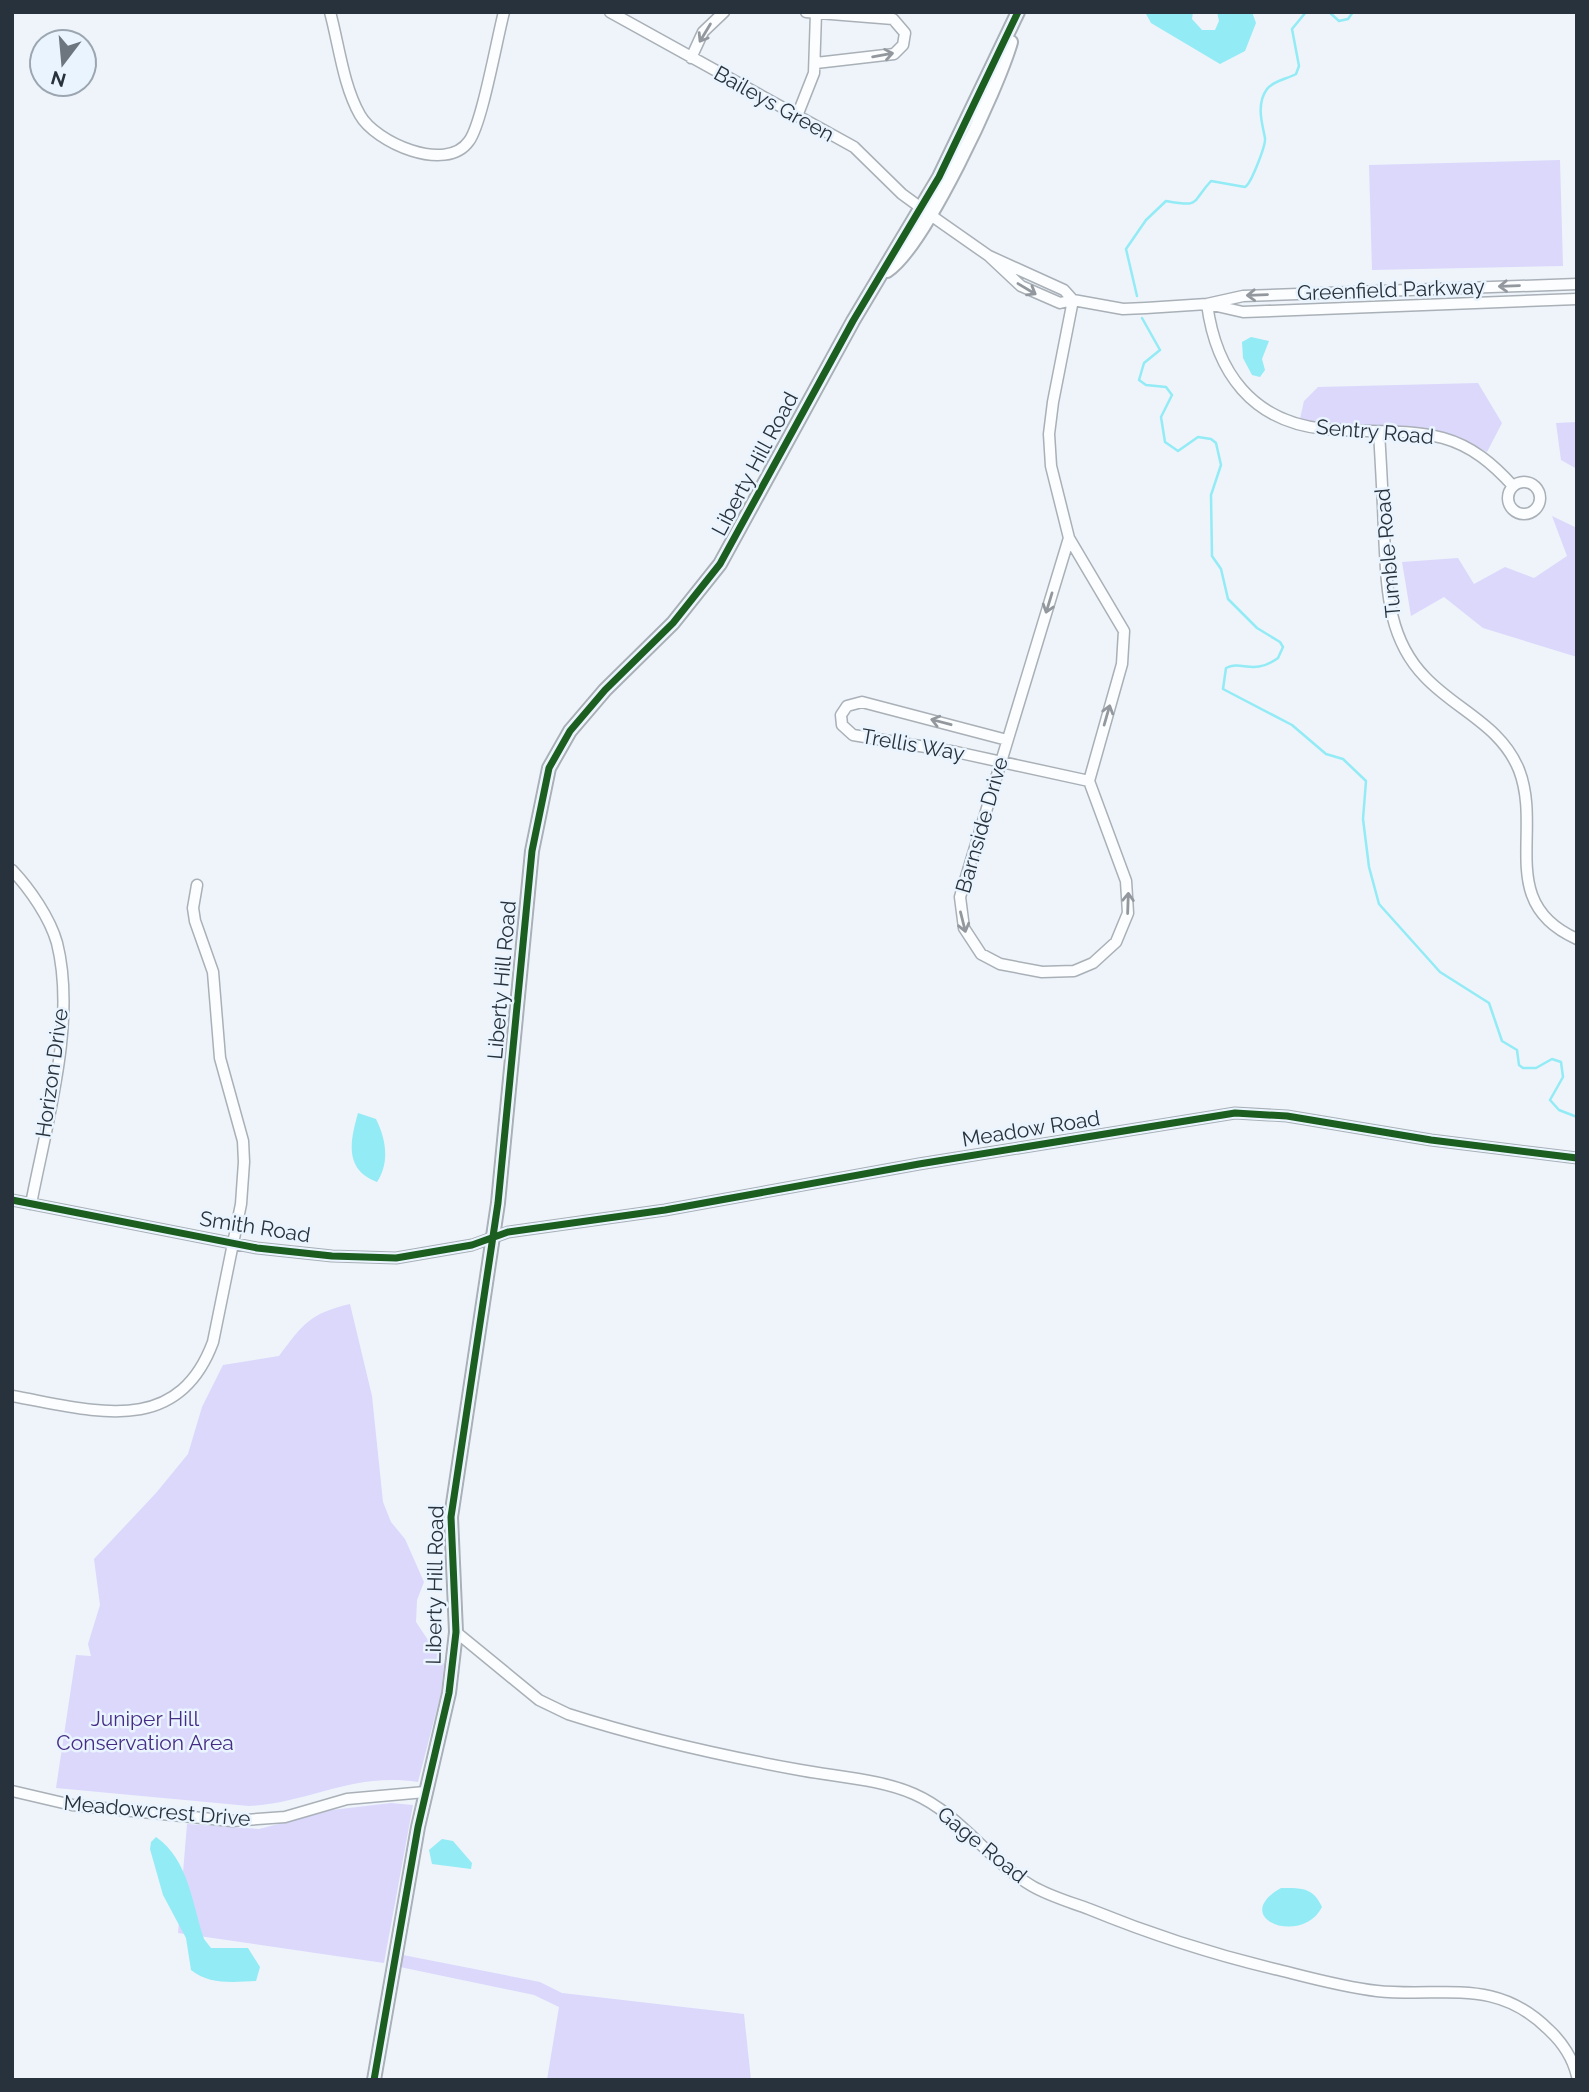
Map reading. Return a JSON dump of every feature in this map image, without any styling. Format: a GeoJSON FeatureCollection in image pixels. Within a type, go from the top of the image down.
{"type":"FeatureCollection","features":[{"type":"Feature","properties":{"kind":"street"},"geometry":{"type":"LineString","coordinates":[[330,12],[352,96],[362,118],[400,145],[438,158],[454,154],[472,137],[504,12]]}},
{"type":"Feature","properties":{"kind":"street","name":"Baileys Green"},"geometry":{"type":"LineString","coordinates":[[610,12],[865,155],[902,194],[926,211]]}},
{"type":"Feature","properties":{"kind":"street"},"geometry":{"type":"LineString","coordinates":[[691,58],[703,32],[724,12]]}},
{"type":"Feature","properties":{"kind":"street"},"geometry":{"type":"LineString","coordinates":[[806,12],[893,19],[903,27],[905,39],[900,50],[888,55],[816,62]]}},
{"type":"Feature","properties":{"kind":"street","name":"Liberty Hill Road"},"geometry":{"type":"LineString","coordinates":[[374,2080],[425,1792],[447,1703],[456,1632],[451,1517],[493,1237],[508,1111],[532,851],[549,768],[570,731],[604,690],[673,623],[720,564],[828,364],[884,273],[906,251],[999,76],[1019,12]]}},
{"type":"Feature","properties":{"kind":"street"},"geometry":{"type":"LineString","coordinates":[[797,116],[811,86],[816,62],[817,13]]}},
{"type":"Feature","properties":{"kind":"street","name":"Greenfield Parkway"},"geometry":{"type":"LineString","coordinates":[[926,211],[989,256],[1064,290],[1073,300]]}},
{"type":"Feature","properties":{"kind":"street","name":"Greenfield Parkway"},"geometry":{"type":"LineString","coordinates":[[989,256],[1004,273],[1035,294],[1060,303],[1073,300],[1124,309],[1207,304],[1243,296],[1577,284]]}},
{"type":"Feature","properties":{"kind":"street","name":"Greenfield Parkway"},"geometry":{"type":"LineString","coordinates":[[1207,304],[1243,312],[1577,299]]}},
{"type":"Feature","properties":{"kind":"street"},"geometry":{"type":"LineString","coordinates":[[1073,300],[1049,434],[1054,487],[1069,538],[1119,621],[1125,642],[1089,781]]}},
{"type":"Feature","properties":{"kind":"street","name":"Sentry Road"},"geometry":{"type":"LineString","coordinates":[[1207,304],[1213,340],[1226,369],[1250,398],[1267,410],[1304,426],[1422,434],[1456,443],[1492,464],[1513,486]]}},
{"type":"Feature","properties":{"kind":"street","name":"Tumble Road"},"geometry":{"type":"LineString","coordinates":[[1379,432],[1388,598],[1397,634],[1406,653],[1426,678],[1487,726],[1511,755],[1525,793],[1525,868],[1531,894],[1545,917],[1577,939]]}},
{"type":"Feature","properties":{"kind":"street","name":"Barnside Drive"},"geometry":{"type":"LineString","coordinates":[[1069,538],[962,886],[960,907],[964,928],[974,947],[990,960],[1010,967],[1052,972],[1084,968],[1110,950],[1126,923],[1129,902],[1126,881],[1089,781]]}},
{"type":"Feature","properties":{"kind":"street","name":"Trellis Way"},"geometry":{"type":"LineString","coordinates":[[1007,740],[862,702],[847,706],[841,715],[842,725],[853,734],[1089,781]]}},
{"type":"Feature","properties":{"kind":"street","name":"Horizon Drive"},"geometry":{"type":"LineString","coordinates":[[12,870],[37,903],[56,941],[63,993],[54,1087],[31,1204]]}},
{"type":"Feature","properties":{"kind":"street"},"geometry":{"type":"LineString","coordinates":[[12,1396],[118,1413],[159,1405],[178,1394],[194,1380],[206,1362],[213,1342],[243,1183],[243,1141],[222,1069],[213,972],[195,921],[193,908],[197,885]]}},
{"type":"Feature","properties":{"kind":"street","name":"Meadow Road"},"geometry":{"type":"LineString","coordinates":[[493,1237],[1235,1113],[1278,1115],[1431,1140],[1577,1158]]}},
{"type":"Feature","properties":{"kind":"street","name":"Smith Road"},"geometry":{"type":"LineString","coordinates":[[12,1200],[232,1243],[332,1256],[396,1258],[472,1245],[493,1237]]}},
{"type":"Feature","properties":{"kind":"street","name":"Gage Road"},"geometry":{"type":"LineString","coordinates":[[456,1632],[539,1700],[568,1714],[773,1764],[890,1786],[916,1794],[949,1817],[1005,1868],[1034,1887],[1131,1926],[1275,1969],[1349,1987],[1380,1991],[1476,1992],[1507,2000],[1535,2016],[1558,2039],[1577,2077]]}},
{"type":"Feature","properties":{"kind":"street","name":"Meadowcrest Drive"},"geometry":{"type":"LineString","coordinates":[[12,1791],[72,1805],[232,1821],[285,1816],[347,1799],[425,1792]]}},
{"type":"Feature","properties":{"kind":"green space"},"geometry":{"type":"Polygon","coordinates":[[[1560,160],[1563,266],[1372,270],[1369,165],[1560,160]]]}},
{"type":"Feature","properties":{"kind":"green space"},"geometry":{"type":"Polygon","coordinates":[[[1478,383],[1502,423],[1487,452],[1462,440],[1438,433],[1348,427],[1300,419],[1304,401],[1318,387],[1478,383]]]}},
{"type":"Feature","properties":{"kind":"green space"},"geometry":{"type":"Polygon","coordinates":[[[1577,422],[1577,469],[1561,460],[1556,423],[1577,422]]]}},
{"type":"Feature","properties":{"kind":"green space"},"geometry":{"type":"Polygon","coordinates":[[[1552,516],[1577,528],[1577,657],[1483,628],[1444,597],[1411,616],[1402,562],[1458,558],[1474,584],[1505,567],[1534,578],[1567,556],[1552,516]]]}},
{"type":"Feature","properties":{"kind":"green space","name":"Juniper Hill Conservation Area"},"geometry":{"type":"Polygon","coordinates":[[[350,1304],[372,1396],[383,1502],[391,1522],[405,1539],[424,1582],[417,1600],[416,1622],[444,1664],[441,1693],[418,1782],[372,1781],[292,1800],[249,1806],[56,1788],[76,1655],[91,1656],[88,1644],[100,1605],[94,1559],[156,1493],[188,1454],[202,1407],[223,1365],[279,1356],[308,1321],[350,1304]]]}},
{"type":"Feature","properties":{"kind":"green space"},"geometry":{"type":"Polygon","coordinates":[[[391,1803],[413,1805],[384,1963],[178,1933],[187,1824],[259,1829],[332,1810],[391,1803]]]}},
{"type":"Feature","properties":{"kind":"green space"},"geometry":{"type":"Polygon","coordinates":[[[403,1955],[540,1982],[562,1993],[744,2014],[751,2080],[547,2080],[559,2007],[534,1995],[400,1967],[403,1955]]]}},
{"type":"Feature","properties":{"kind":"shaded area"},"geometry":{"type":"Polygon","coordinates":[[[1145,12],[1193,12],[1192,19],[1202,30],[1215,30],[1219,21],[1217,12],[1252,12],[1256,23],[1245,51],[1220,64],[1151,23],[1145,12]]]}},
{"type":"Feature","properties":{"kind":"shaded area"},"geometry":{"type":"Polygon","coordinates":[[[1251,337],[1269,341],[1262,359],[1265,370],[1260,377],[1252,375],[1243,358],[1242,342],[1251,337]]]}},
{"type":"Feature","properties":{"kind":"shaded area"},"geometry":{"type":"Polygon","coordinates":[[[358,1113],[376,1119],[382,1134],[385,1159],[377,1182],[359,1170],[354,1162],[352,1144],[358,1113]]]}},
{"type":"Feature","properties":{"kind":"shaded area"},"geometry":{"type":"Polygon","coordinates":[[[156,1837],[176,1858],[183,1870],[204,1939],[211,1948],[248,1948],[260,1967],[256,1981],[214,1980],[191,1970],[186,1938],[163,1895],[150,1849],[151,1842],[156,1837]]]}},
{"type":"Feature","properties":{"kind":"shaded area"},"geometry":{"type":"Polygon","coordinates":[[[442,1839],[453,1841],[472,1863],[471,1869],[432,1864],[429,1850],[442,1839]]]}},
{"type":"Feature","properties":{"kind":"shaded area"},"geometry":{"type":"Polygon","coordinates":[[[1281,1888],[1306,1890],[1315,1896],[1322,1907],[1312,1919],[1300,1925],[1274,1924],[1265,1918],[1262,1909],[1267,1899],[1281,1888]]]}},
{"type":"Feature","properties":{"kind":"waterway"},"geometry":{"type":"LineString","coordinates":[[1137,296],[1126,249],[1146,220],[1166,201],[1185,204],[1194,202],[1211,181],[1245,187],[1251,179],[1265,142],[1262,101],[1267,89],[1273,84],[1296,74],[1299,66],[1292,29],[1306,12]]}},
{"type":"Feature","properties":{"kind":"waterway"},"geometry":{"type":"LineString","coordinates":[[1329,12],[1339,21],[1348,19],[1353,12]]}},
{"type":"Feature","properties":{"kind":"waterway"},"geometry":{"type":"LineString","coordinates":[[1142,318],[1160,350],[1144,363],[1139,380],[1146,385],[1166,387],[1172,395],[1161,417],[1165,442],[1178,451],[1198,437],[1211,439],[1216,443],[1221,465],[1211,495],[1212,556],[1221,569],[1228,599],[1257,628],[1280,642],[1283,647],[1278,658],[1262,666],[1226,668],[1223,689],[1292,725],[1326,754],[1343,759],[1366,781],[1363,819],[1369,867],[1379,904],[1440,972],[1489,1003],[1502,1041],[1517,1050],[1519,1065],[1523,1068],[1536,1068],[1552,1059],[1561,1062],[1563,1077],[1550,1100],[1559,1110],[1577,1117]]}},
{"type":"Feature","properties":{"kind":"cycle path"},"geometry":{"type":"LineString","coordinates":[[374,2080],[418,1827],[449,1693],[456,1632],[451,1517],[498,1203],[532,851],[549,768],[570,731],[605,690],[673,623],[720,564],[853,321],[939,177],[1018,12]]}},
{"type":"Feature","properties":{"kind":"cycle path"},"geometry":{"type":"LineString","coordinates":[[12,1200],[257,1248],[332,1256],[396,1258],[472,1245],[508,1232],[665,1210],[919,1164],[1235,1113],[1287,1116],[1431,1140],[1577,1158]]}}]}
